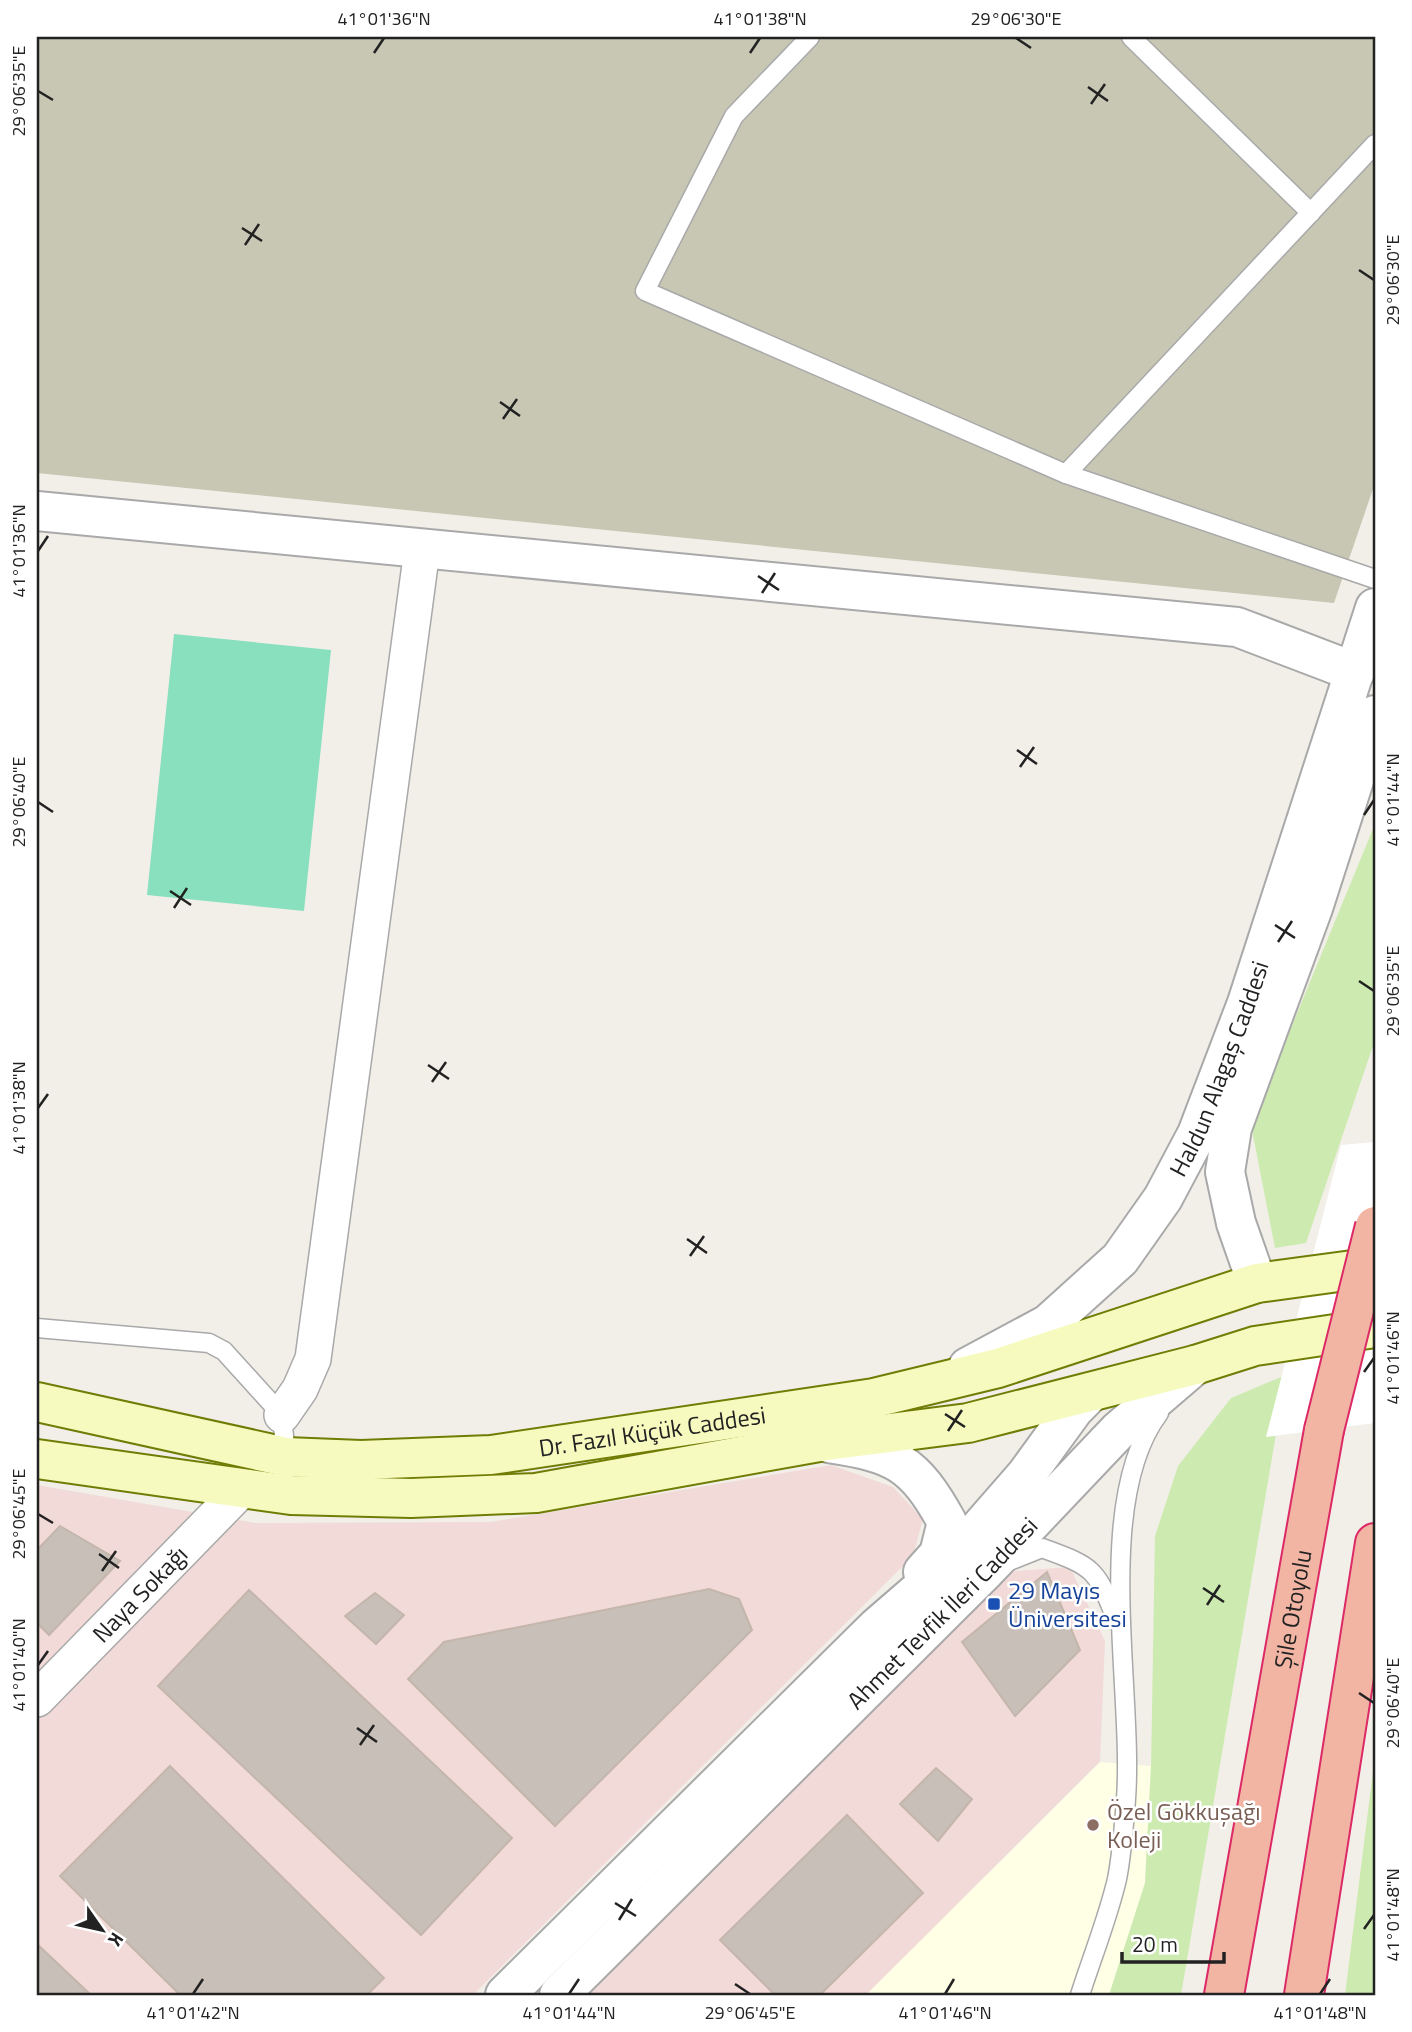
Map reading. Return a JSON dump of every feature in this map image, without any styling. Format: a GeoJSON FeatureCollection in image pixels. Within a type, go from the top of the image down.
{"type":"FeatureCollection","features":[{"type":"Feature","properties":{"kind":"highway","name":"Şile Otoyolu"},"geometry":{"type":"LineString","coordinates":[[1224,1995],[1324,1430],[1375,1226]]}},
{"type":"Feature","properties":{"kind":"highway"},"geometry":{"type":"LineString","coordinates":[[1304,1995],[1375,1543]]}},
{"type":"Feature","properties":{"kind":"main road"},"geometry":{"type":"LineString","coordinates":[[1091,1392],[1120,1362],[1174,1327],[1257,1283],[1375,1267]]}},
{"type":"Feature","properties":{"kind":"main road","name":"Dr. Fazıl Küçük Caddesi"},"geometry":{"type":"LineString","coordinates":[[37,1402],[286,1457],[362,1460],[491,1455],[849,1402],[932,1386],[1257,1283]]}},
{"type":"Feature","properties":{"kind":"main road","name":"Ahmet Tevfik İleri Caddesi"},"geometry":{"type":"LineString","coordinates":[[1195,1365],[1255,1346],[1375,1328]]}},
{"type":"Feature","properties":{"kind":"main road","name":"Dr. Fazıl Küçük Caddesi"},"geometry":{"type":"LineString","coordinates":[[37,1459],[242,1489],[350,1499],[488,1497],[536,1493],[819,1442],[968,1423],[1195,1365]]}},
{"type":"Feature","properties":{"kind":"street"},"geometry":{"type":"LineString","coordinates":[[37,511],[1237,627],[1355,672]]}},
{"type":"Feature","properties":{"kind":"street"},"geometry":{"type":"LineString","coordinates":[[282,1415],[300,1389],[313,1359],[422,550]]}},
{"type":"Feature","properties":{"kind":"street","name":"Haldun Alagaş Caddesi"},"geometry":{"type":"LineString","coordinates":[[932,1386],[1048,1324],[1119,1259],[1163,1198],[1197,1134],[1247,1003],[1375,608]]}},
{"type":"Feature","properties":{"kind":"street","name":"Haldun Alagaş Caddesi"},"geometry":{"type":"LineString","coordinates":[[1257,1283],[1236,1223],[1224,1172],[1233,1128],[1313,908],[1375,715]]}},
{"type":"Feature","properties":{"kind":"street","name":"Ahmet Tevfik İleri Caddesi"},"geometry":{"type":"LineString","coordinates":[[559,1995],[986,1570],[1118,1431],[1195,1365]]}},
{"type":"Feature","properties":{"kind":"street","name":"Ahmet Tevfik İleri Caddesi"},"geometry":{"type":"LineString","coordinates":[[505,1995],[877,1627],[944,1569],[979,1531],[1074,1409],[1091,1392]]}},
{"type":"Feature","properties":{"kind":"street"},"geometry":{"type":"LineString","coordinates":[[819,1442],[862,1448],[900,1461],[929,1489],[947,1522],[939,1554],[877,1627]]}},
{"type":"Feature","properties":{"kind":"street","name":"Naya Sokağı"},"geometry":{"type":"LineString","coordinates":[[37,1699],[242,1489]]}},
{"type":"Feature","properties":{"kind":"lane"},"geometry":{"type":"LineString","coordinates":[[810,37],[734,116],[645,291],[1066,474],[1375,579]]}},
{"type":"Feature","properties":{"kind":"lane"},"geometry":{"type":"LineString","coordinates":[[1131,37],[1311,213]]}},
{"type":"Feature","properties":{"kind":"lane"},"geometry":{"type":"LineString","coordinates":[[1066,474],[1375,144]]}},
{"type":"Feature","properties":{"kind":"lane"},"geometry":{"type":"LineString","coordinates":[[37,1328],[209,1343],[224,1351],[282,1415],[286,1457]]}},
{"type":"Feature","properties":{"kind":"lane"},"geometry":{"type":"LineString","coordinates":[[1080,1995],[1117,1878],[1126,1798],[1119,1562],[1134,1472],[1148,1427],[1195,1365]]}},
{"type":"Feature","properties":{"kind":"lane"},"geometry":{"type":"LineString","coordinates":[[986,1570],[1042,1548],[1077,1560],[1100,1578],[1123,1637]]}},
{"type":"Feature","properties":{"kind":"shaded area"},"geometry":{"type":"Polygon","coordinates":[[[37,37],[1375,37],[1375,483],[1334,603],[37,473],[37,37]]]}},
{"type":"Feature","properties":{"kind":"shaded area"},"geometry":{"type":"Polygon","coordinates":[[[831,1465],[893,1487],[923,1519],[913,1556],[473,1995],[37,1995],[37,1485],[256,1523],[490,1522],[831,1465]]]}},
{"type":"Feature","properties":{"kind":"shaded area"},"geometry":{"type":"Polygon","coordinates":[[[1070,1567],[1105,1641],[1100,1762],[866,1995],[588,1995],[1004,1572],[1070,1567]]]}},
{"type":"Feature","properties":{"kind":"shaded area","name":"Özel Gökkuşağı Koleji"},"geometry":{"type":"Polygon","coordinates":[[[1100,1762],[1151,1766],[1145,1883],[1109,1995],[866,1995],[1100,1762]]]}},
{"type":"Feature","properties":{"kind":"green space"},"geometry":{"type":"Polygon","coordinates":[[[174,634],[331,650],[304,911],[147,895],[174,634]]]}},
{"type":"Feature","properties":{"kind":"green space"},"geometry":{"type":"Polygon","coordinates":[[[1375,824],[1375,1040],[1306,1243],[1275,1248],[1251,1125],[1375,824]]]}},
{"type":"Feature","properties":{"kind":"green space"},"geometry":{"type":"Polygon","coordinates":[[[1286,1375],[1181,1995],[1109,1995],[1145,1883],[1151,1766],[1155,1536],[1178,1466],[1231,1398],[1286,1375]]]}},
{"type":"Feature","properties":{"kind":"green space"},"geometry":{"type":"Polygon","coordinates":[[[1375,1755],[1375,1995],[1345,1995],[1375,1755]]]}},
{"type":"Feature","properties":{"kind":"pier"},"geometry":{"type":"Polygon","coordinates":[[[1375,1142],[1375,1423],[1266,1437],[1341,1145],[1375,1142]]]}},
{"type":"Feature","properties":{"kind":"building"},"geometry":{"type":"Polygon","coordinates":[[[60,1526],[120,1561],[49,1635],[37,1623],[37,1550],[60,1526]]]}},
{"type":"Feature","properties":{"kind":"building"},"geometry":{"type":"Polygon","coordinates":[[[1047,1572],[1080,1650],[1015,1716],[962,1642],[1047,1572]]]}},
{"type":"Feature","properties":{"kind":"building"},"geometry":{"type":"Polygon","coordinates":[[[709,1589],[739,1599],[752,1630],[555,1826],[408,1679],[444,1642],[709,1589]]]}},
{"type":"Feature","properties":{"kind":"building"},"geometry":{"type":"Polygon","coordinates":[[[249,1590],[512,1838],[421,1935],[158,1686],[249,1590]]]}},
{"type":"Feature","properties":{"kind":"building"},"geometry":{"type":"Polygon","coordinates":[[[375,1593],[404,1615],[376,1644],[345,1616],[375,1593]]]}},
{"type":"Feature","properties":{"kind":"building"},"geometry":{"type":"Polygon","coordinates":[[[170,1766],[384,1978],[367,1995],[180,1995],[60,1876],[170,1766]]]}},
{"type":"Feature","properties":{"kind":"building"},"geometry":{"type":"Polygon","coordinates":[[[936,1768],[972,1799],[938,1841],[900,1804],[936,1768]]]}},
{"type":"Feature","properties":{"kind":"building"},"geometry":{"type":"Polygon","coordinates":[[[847,1815],[923,1893],[820,1995],[775,1995],[720,1940],[847,1815]]]}},
{"type":"Feature","properties":{"kind":"building"},"geometry":{"type":"Polygon","coordinates":[[[37,1944],[91,1995],[37,1995],[37,1944]]]}},
{"type":"Feature","properties":{"kind":"place","name":"29 Mayıs Üniversitesi"},"geometry":{"type":"Point","coordinates":[994,1604]}},
{"type":"Feature","properties":{"kind":"place","name":"Özel Gökkuşağı Koleji"},"geometry":{"type":"Point","coordinates":[1093,1825]}}]}
